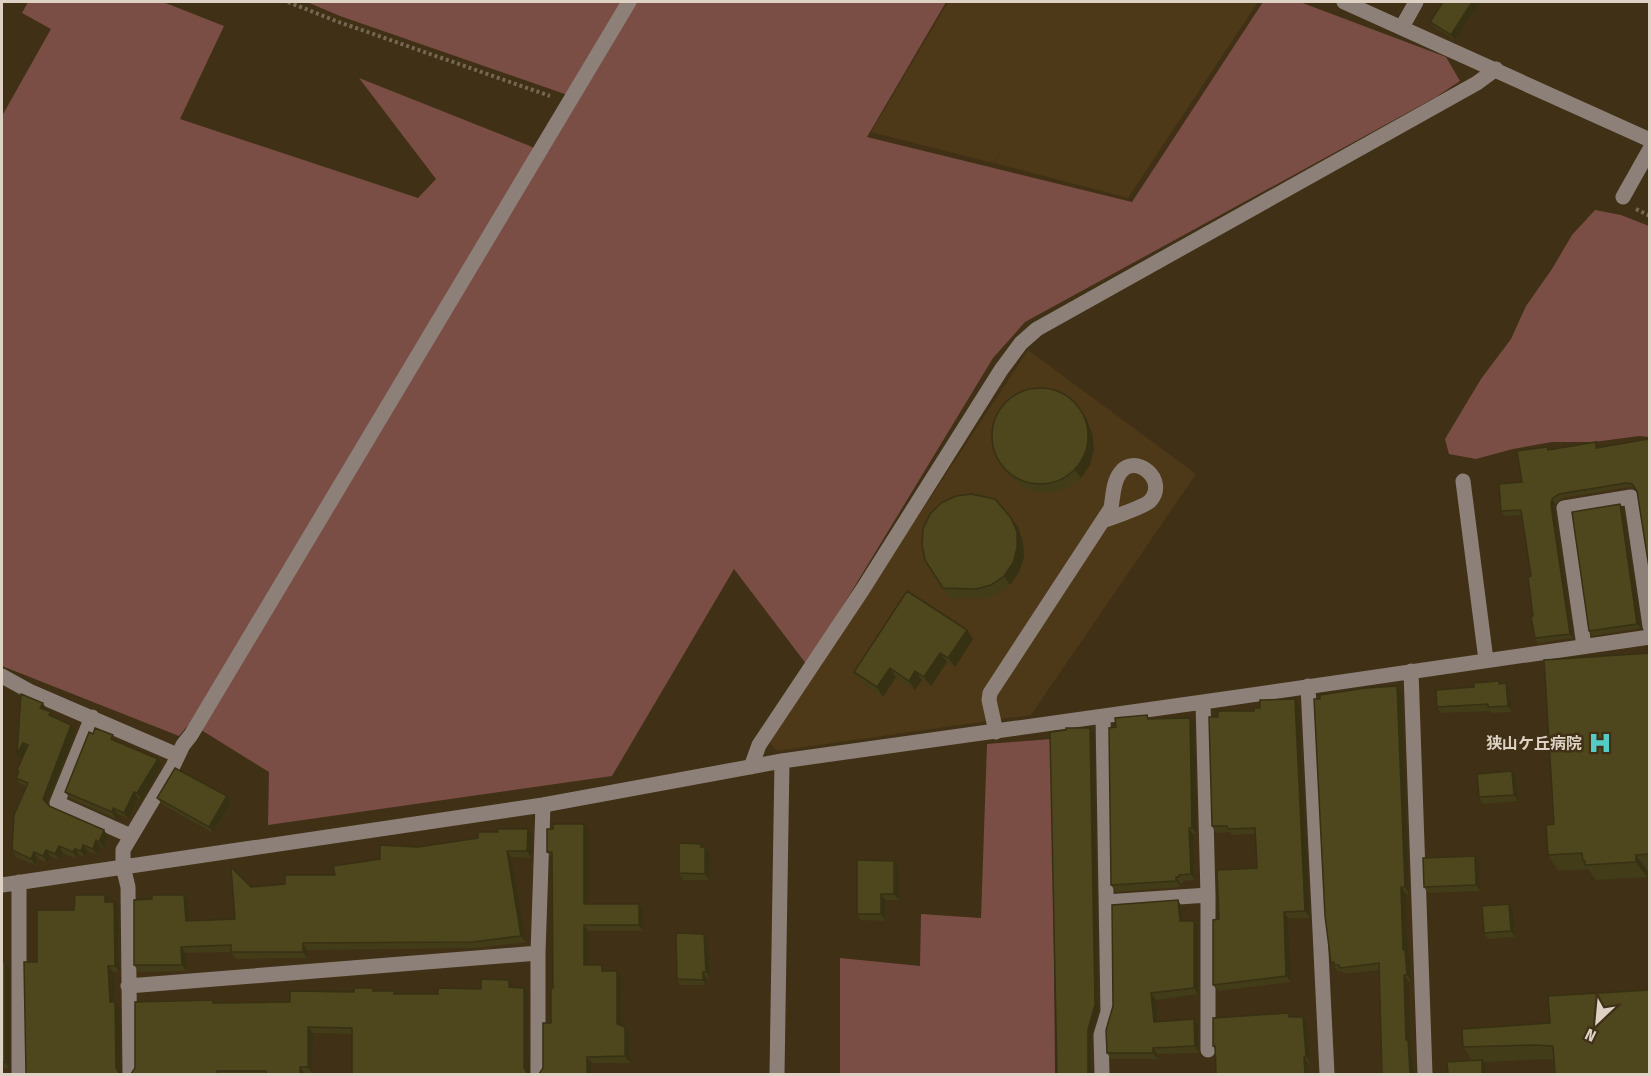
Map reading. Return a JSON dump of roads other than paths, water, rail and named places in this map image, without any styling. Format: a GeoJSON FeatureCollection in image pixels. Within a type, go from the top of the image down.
{"type":"FeatureCollection","features":[{"type":"Feature","properties":{"kind":"street"},"geometry":{"type":"LineString","coordinates":[[130,1074],[128,887],[123,866],[123,850],[173,766],[177,755],[530,172],[567,104],[629,2]]}},
{"type":"Feature","properties":{"kind":"street"},"geometry":{"type":"LineString","coordinates":[[1344,2],[1650,140]]}},
{"type":"Feature","properties":{"kind":"street"},"geometry":{"type":"LineString","coordinates":[[1402,27],[1416,2]]}},
{"type":"Feature","properties":{"kind":"street"},"geometry":{"type":"LineString","coordinates":[[751,767],[759,745],[862,589],[1001,370],[1021,343],[1037,329],[1478,83],[1496,69]]}},
{"type":"Feature","properties":{"kind":"street"},"geometry":{"type":"LineString","coordinates":[[1623,197],[1650,149]]}},
{"type":"Feature","properties":{"kind":"street"},"geometry":{"type":"LineString","coordinates":[[1463,481],[1486,660]]}},
{"type":"Feature","properties":{"kind":"street"},"geometry":{"type":"LineString","coordinates":[[1584,646],[1564,508],[1631,497],[1650,626]]}},
{"type":"Feature","properties":{"kind":"street"},"geometry":{"type":"LineString","coordinates":[[996,732],[989,700],[990,693],[1103,521]]}},
{"type":"Feature","properties":{"kind":"street"},"geometry":{"type":"LineString","coordinates":[[2,885],[543,805],[782,761],[1650,637]]}},
{"type":"Feature","properties":{"kind":"street"},"geometry":{"type":"LineString","coordinates":[[1411,671],[1425,1074]]}},
{"type":"Feature","properties":{"kind":"street"},"geometry":{"type":"LineString","coordinates":[[2,676],[31,692],[177,755]]}},
{"type":"Feature","properties":{"kind":"street"},"geometry":{"type":"LineString","coordinates":[[1308,686],[1327,1074]]}},
{"type":"Feature","properties":{"kind":"street"},"geometry":{"type":"LineString","coordinates":[[1203,702],[1208,895],[1208,1050]]}},
{"type":"Feature","properties":{"kind":"street"},"geometry":{"type":"LineString","coordinates":[[1102,716],[1108,1012],[1101,1035],[1102,1074]]}},
{"type":"Feature","properties":{"kind":"street"},"geometry":{"type":"LineString","coordinates":[[92,717],[57,802],[131,836]]}},
{"type":"Feature","properties":{"kind":"street"},"geometry":{"type":"LineString","coordinates":[[777,1074],[782,761]]}},
{"type":"Feature","properties":{"kind":"street"},"geometry":{"type":"LineString","coordinates":[[538,1074],[538,953],[543,805]]}},
{"type":"Feature","properties":{"kind":"street"},"geometry":{"type":"LineString","coordinates":[[19,882],[19,1074]]}},
{"type":"Feature","properties":{"kind":"street"},"geometry":{"type":"LineString","coordinates":[[1106,902],[1208,895]]}},
{"type":"Feature","properties":{"kind":"street"},"geometry":{"type":"LineString","coordinates":[[128,986],[538,953]]}},
{"type":"Feature","properties":{"kind":"place","name":"狭山ケ丘病院"},"geometry":{"type":"Point","coordinates":[1600,743]}}]}
